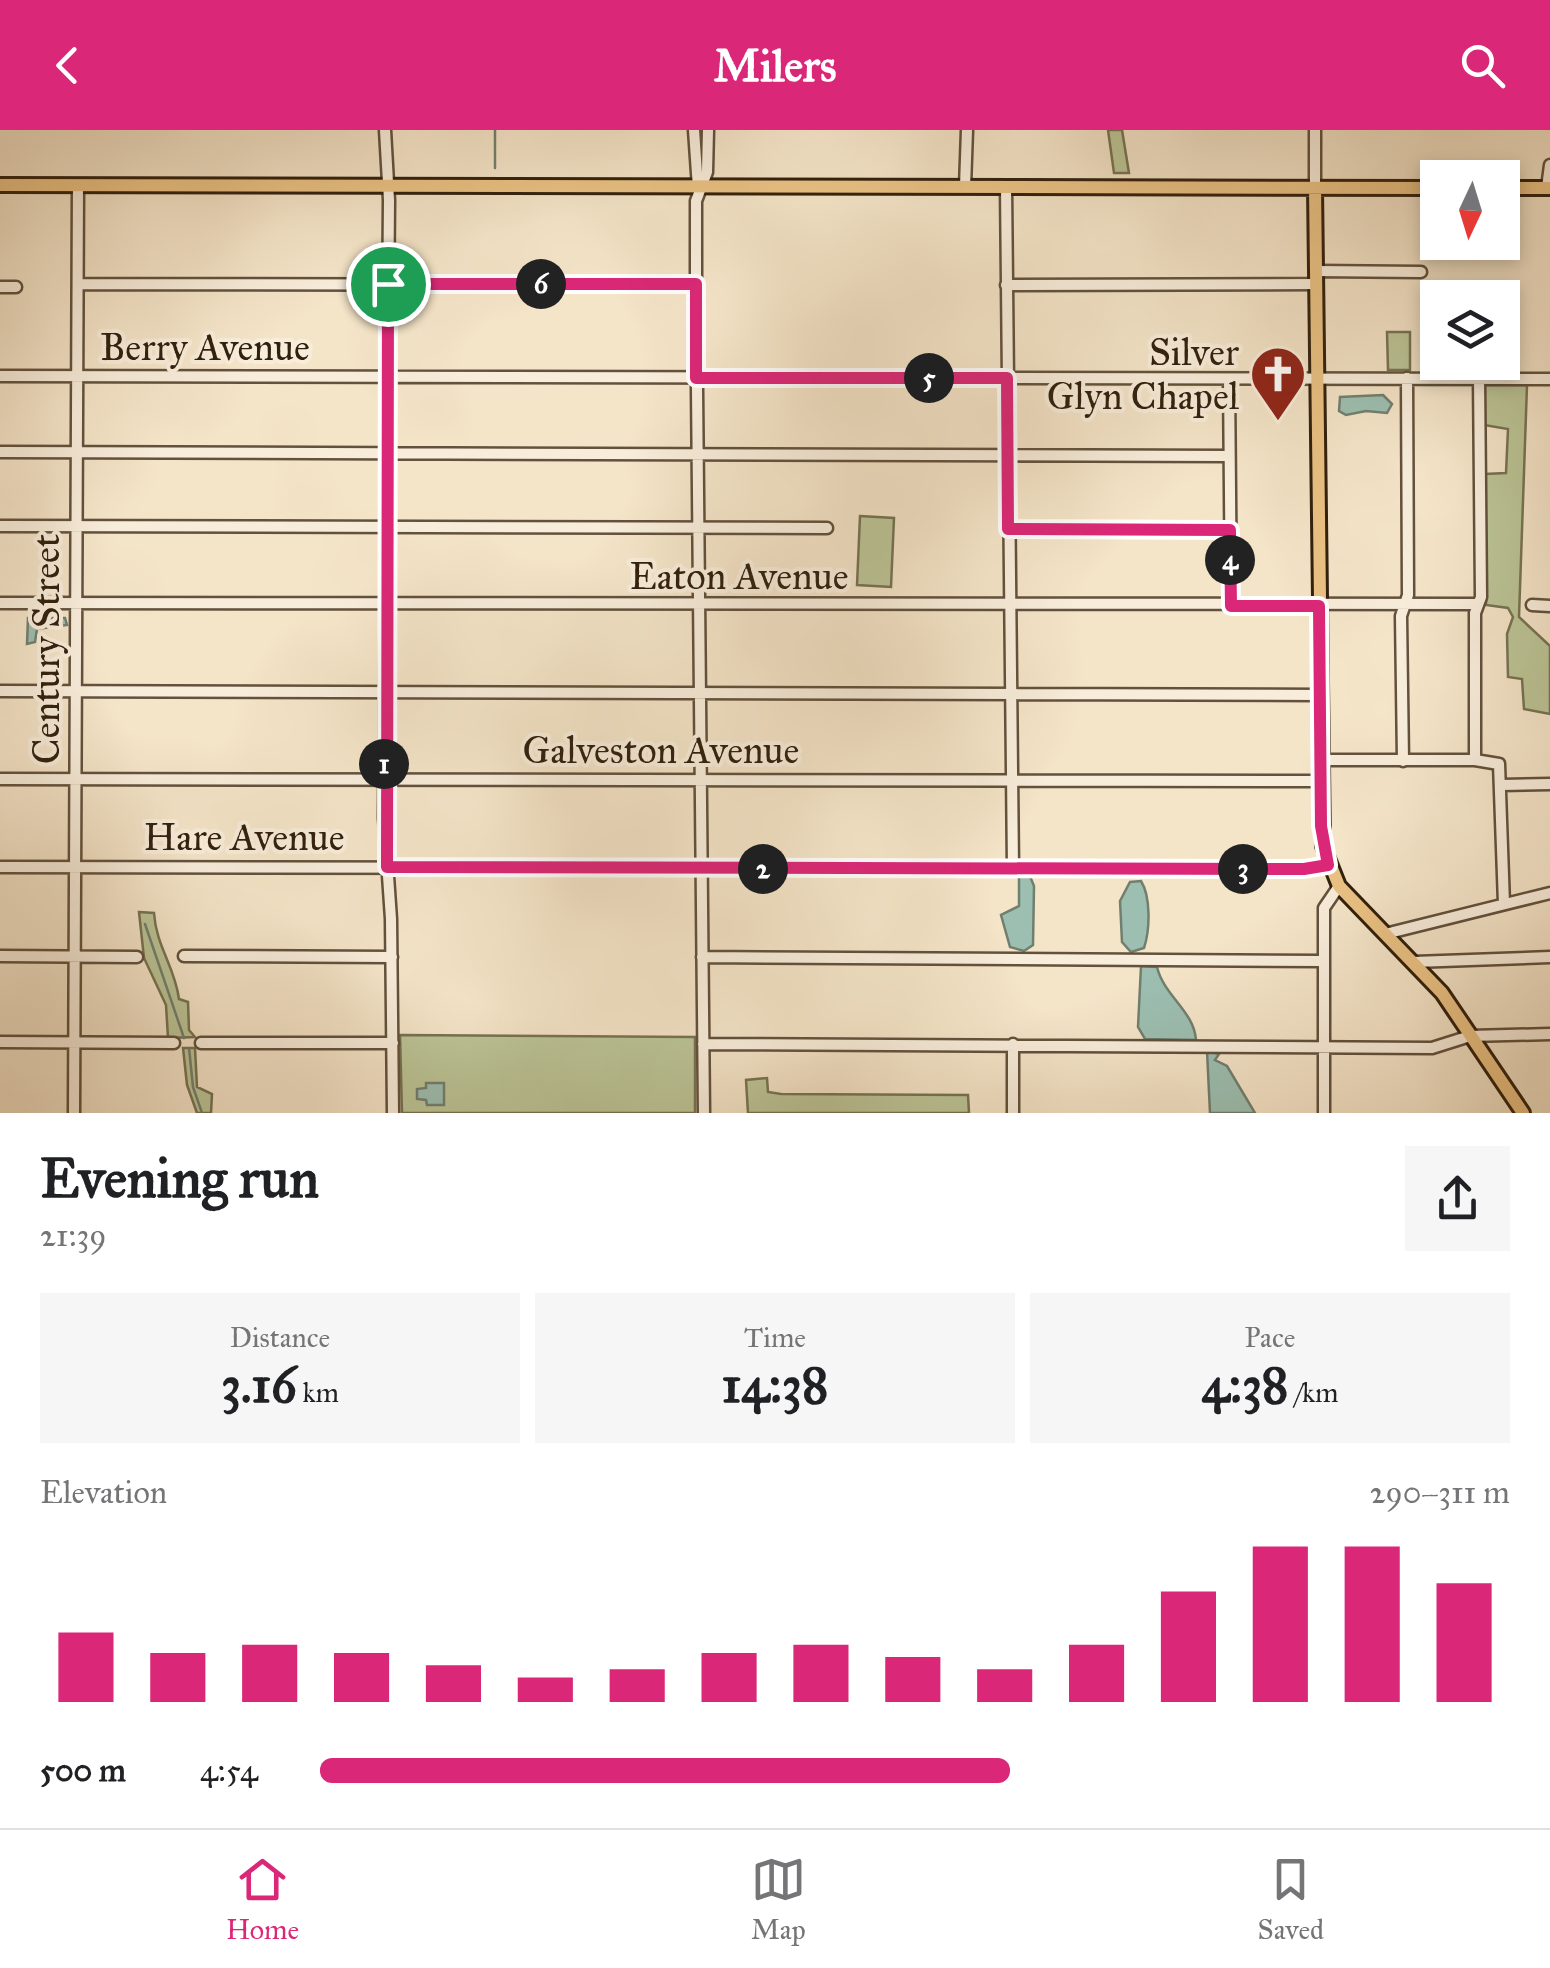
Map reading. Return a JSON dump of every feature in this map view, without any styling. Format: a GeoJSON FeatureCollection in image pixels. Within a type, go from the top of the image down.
{"type":"FeatureCollection","features":[{"type":"Feature","properties":{"kind":"main road"},"geometry":{"type":"LineString","coordinates":[[0,185],[1420,188]]}},
{"type":"Feature","properties":{"kind":"main road"},"geometry":{"type":"LineString","coordinates":[[1316,188],[1323,846],[1339,886],[1414,962],[1523,1113]]}},
{"type":"Feature","properties":{"kind":"main road"},"geometry":{"type":"LineString","coordinates":[[1520,188],[1549,188]]}},
{"type":"Feature","properties":{"kind":"street"},"geometry":{"type":"LineString","coordinates":[[385,130],[388,377],[384,779],[392,957],[393,1113]]}},
{"type":"Feature","properties":{"kind":"street"},"geometry":{"type":"LineString","coordinates":[[694,130],[698,189],[696,528],[704,1113]]}},
{"type":"Feature","properties":{"kind":"street"},"geometry":{"type":"LineString","coordinates":[[698,189],[708,172],[708,130]]}},
{"type":"Feature","properties":{"kind":"street"},"geometry":{"type":"LineString","coordinates":[[965,187],[967,130]]}},
{"type":"Feature","properties":{"kind":"street"},"geometry":{"type":"LineString","coordinates":[[1315,130],[1316,188]]}},
{"type":"Feature","properties":{"kind":"street"},"geometry":{"type":"LineString","coordinates":[[1549,188],[1550,165]]}},
{"type":"Feature","properties":{"kind":"street","name":"Century Street"},"geometry":{"type":"LineString","coordinates":[[74,1113],[78,186]]}},
{"type":"Feature","properties":{"kind":"street"},"geometry":{"type":"LineString","coordinates":[[1006,187],[1012,869]]}},
{"type":"Feature","properties":{"kind":"street"},"geometry":{"type":"LineString","coordinates":[[1006,285],[1421,272]]}},
{"type":"Feature","properties":{"kind":"street"},"geometry":{"type":"LineString","coordinates":[[78,284],[696,284]]}},
{"type":"Feature","properties":{"kind":"street"},"geometry":{"type":"LineString","coordinates":[[0,287],[16,287]]}},
{"type":"Feature","properties":{"kind":"street","name":"Berry Avenue"},"geometry":{"type":"LineString","coordinates":[[0,376],[1420,378]]}},
{"type":"Feature","properties":{"kind":"street"},"geometry":{"type":"LineString","coordinates":[[1403,760],[1404,605],[1408,596],[1406,378]]}},
{"type":"Feature","properties":{"kind":"street","name":"Berry Avenue"},"geometry":{"type":"LineString","coordinates":[[1520,378],[1550,378]]}},
{"type":"Feature","properties":{"kind":"street"},"geometry":{"type":"LineString","coordinates":[[1228,379],[1231,606]]}},
{"type":"Feature","properties":{"kind":"street"},"geometry":{"type":"LineString","coordinates":[[1475,760],[1479,380]]}},
{"type":"Feature","properties":{"kind":"street"},"geometry":{"type":"LineString","coordinates":[[0,452],[1228,456]]}},
{"type":"Feature","properties":{"kind":"street"},"geometry":{"type":"LineString","coordinates":[[0,526],[827,528]]}},
{"type":"Feature","properties":{"kind":"street"},"geometry":{"type":"LineString","coordinates":[[1008,529],[1230,530]]}},
{"type":"Feature","properties":{"kind":"street","name":"Eaton Avenue"},"geometry":{"type":"LineString","coordinates":[[0,603],[1478,604]]}},
{"type":"Feature","properties":{"kind":"street"},"geometry":{"type":"LineString","coordinates":[[1532,605],[1550,606]]}},
{"type":"Feature","properties":{"kind":"street"},"geometry":{"type":"LineString","coordinates":[[0,691],[1320,695]]}},
{"type":"Feature","properties":{"kind":"street"},"geometry":{"type":"LineString","coordinates":[[1321,760],[1475,760],[1500,764],[1504,904]]}},
{"type":"Feature","properties":{"kind":"street","name":"Galveston Avenue"},"geometry":{"type":"LineString","coordinates":[[0,779],[1321,781]]}},
{"type":"Feature","properties":{"kind":"street"},"geometry":{"type":"LineString","coordinates":[[1502,785],[1550,784]]}},
{"type":"Feature","properties":{"kind":"street","name":"Hare Avenue"},"geometry":{"type":"LineString","coordinates":[[0,867],[1304,869],[1328,865]]}},
{"type":"Feature","properties":{"kind":"street"},"geometry":{"type":"LineString","coordinates":[[1324,1113],[1321,960],[1325,903],[1339,886]]}},
{"type":"Feature","properties":{"kind":"street"},"geometry":{"type":"LineString","coordinates":[[1385,934],[1550,892]]}},
{"type":"Feature","properties":{"kind":"street"},"geometry":{"type":"LineString","coordinates":[[0,956],[137,958]]}},
{"type":"Feature","properties":{"kind":"street"},"geometry":{"type":"LineString","coordinates":[[184,956],[392,957]]}},
{"type":"Feature","properties":{"kind":"street"},"geometry":{"type":"LineString","coordinates":[[702,957],[1321,960]]}},
{"type":"Feature","properties":{"kind":"street"},"geometry":{"type":"LineString","coordinates":[[1414,962],[1550,957]]}},
{"type":"Feature","properties":{"kind":"street"},"geometry":{"type":"LineString","coordinates":[[703,1044],[1432,1048],[1470,1036],[1550,1034]]}},
{"type":"Feature","properties":{"kind":"street"},"geometry":{"type":"LineString","coordinates":[[0,1042],[174,1043]]}},
{"type":"Feature","properties":{"kind":"street"},"geometry":{"type":"LineString","coordinates":[[201,1043],[393,1043]]}},
{"type":"Feature","properties":{"kind":"street"},"geometry":{"type":"LineString","coordinates":[[1013,1044],[1013,1113]]}},
{"type":"Feature","properties":{"kind":"shaded area"},"geometry":{"type":"Polygon","coordinates":[[[1108,130],[1122,130],[1129,173],[1114,173],[1108,130]]]}},
{"type":"Feature","properties":{"kind":"shaded area"},"geometry":{"type":"Polygon","coordinates":[[[1387,332],[1410,332],[1410,370],[1388,370],[1387,332]]]}},
{"type":"Feature","properties":{"kind":"shaded area"},"geometry":{"type":"Polygon","coordinates":[[[1484,385],[1527,385],[1519,617],[1550,646],[1550,714],[1524,709],[1522,679],[1508,677],[1507,634],[1513,617],[1508,608],[1486,605],[1485,474],[1506,473],[1508,429],[1484,425],[1484,385]]]}},
{"type":"Feature","properties":{"kind":"shaded area"},"geometry":{"type":"Polygon","coordinates":[[[1383,395],[1392,404],[1387,413],[1366,411],[1346,415],[1339,411],[1340,397],[1383,395]]]}},
{"type":"Feature","properties":{"kind":"shaded area"},"geometry":{"type":"Polygon","coordinates":[[[860,516],[894,518],[891,587],[857,585],[860,516]]]}},
{"type":"Feature","properties":{"kind":"shaded area"},"geometry":{"type":"Polygon","coordinates":[[[28,618],[65,618],[67,625],[37,629],[35,642],[27,644],[28,618]]]}},
{"type":"Feature","properties":{"kind":"shaded area"},"geometry":{"type":"Polygon","coordinates":[[[1019,874],[1029,874],[1034,886],[1033,945],[1024,951],[1010,947],[1001,915],[1019,906],[1019,874]]]}},
{"type":"Feature","properties":{"kind":"shaded area"},"geometry":{"type":"Polygon","coordinates":[[[1141,881],[1148,904],[1147,932],[1144,948],[1131,952],[1122,942],[1120,901],[1130,882],[1141,881]]]}},
{"type":"Feature","properties":{"kind":"shaded area"},"geometry":{"type":"Polygon","coordinates":[[[139,912],[154,913],[179,999],[188,1002],[189,1030],[195,1037],[168,1038],[166,1005],[144,958],[139,912]]]}},
{"type":"Feature","properties":{"kind":"shaded area"},"geometry":{"type":"Polygon","coordinates":[[[1141,966],[1157,967],[1190,1020],[1196,1040],[1145,1039],[1138,1027],[1141,966]]]}},
{"type":"Feature","properties":{"kind":"shaded area"},"geometry":{"type":"Polygon","coordinates":[[[400,1035],[695,1037],[695,1113],[402,1113],[400,1035]]]}},
{"type":"Feature","properties":{"kind":"shaded area"},"geometry":{"type":"Polygon","coordinates":[[[183,1048],[195,1048],[197,1087],[212,1094],[211,1113],[197,1113],[187,1085],[183,1048]]]}},
{"type":"Feature","properties":{"kind":"shaded area"},"geometry":{"type":"Polygon","coordinates":[[[1207,1051],[1219,1054],[1215,1060],[1227,1066],[1255,1113],[1210,1113],[1207,1051]]]}},
{"type":"Feature","properties":{"kind":"shaded area"},"geometry":{"type":"Polygon","coordinates":[[[767,1078],[768,1092],[781,1094],[968,1095],[969,1113],[748,1113],[746,1080],[767,1078]]]}},
{"type":"Feature","properties":{"kind":"shaded area"},"geometry":{"type":"Polygon","coordinates":[[[426,1083],[444,1083],[444,1105],[427,1105],[426,1100],[417,1099],[417,1089],[426,1088],[426,1083]]]}},
{"type":"Feature","properties":{"kind":"waterway"},"geometry":{"type":"LineString","coordinates":[[495,130],[495,168]]}},
{"type":"Feature","properties":{"kind":"waterway"},"geometry":{"type":"LineString","coordinates":[[145,924],[184,1038]]}},
{"type":"Feature","properties":{"kind":"waterway"},"geometry":{"type":"LineString","coordinates":[[189,1048],[193,1087],[202,1113]]}},
{"type":"Feature","properties":{"kind":"place","name":"Silver Glyn Chapel"},"geometry":{"type":"Point","coordinates":[1278,423]}},
{"type":"Feature","properties":{"kind":"route"},"geometry":{"type":"LineString","coordinates":[[388,284],[696,284],[696,378],[1007,378],[1008,529],[1230,530],[1231,606],[1319,606],[1321,826],[1328,865],[1314,869],[387,867],[384,779],[388,284]]}}]}
